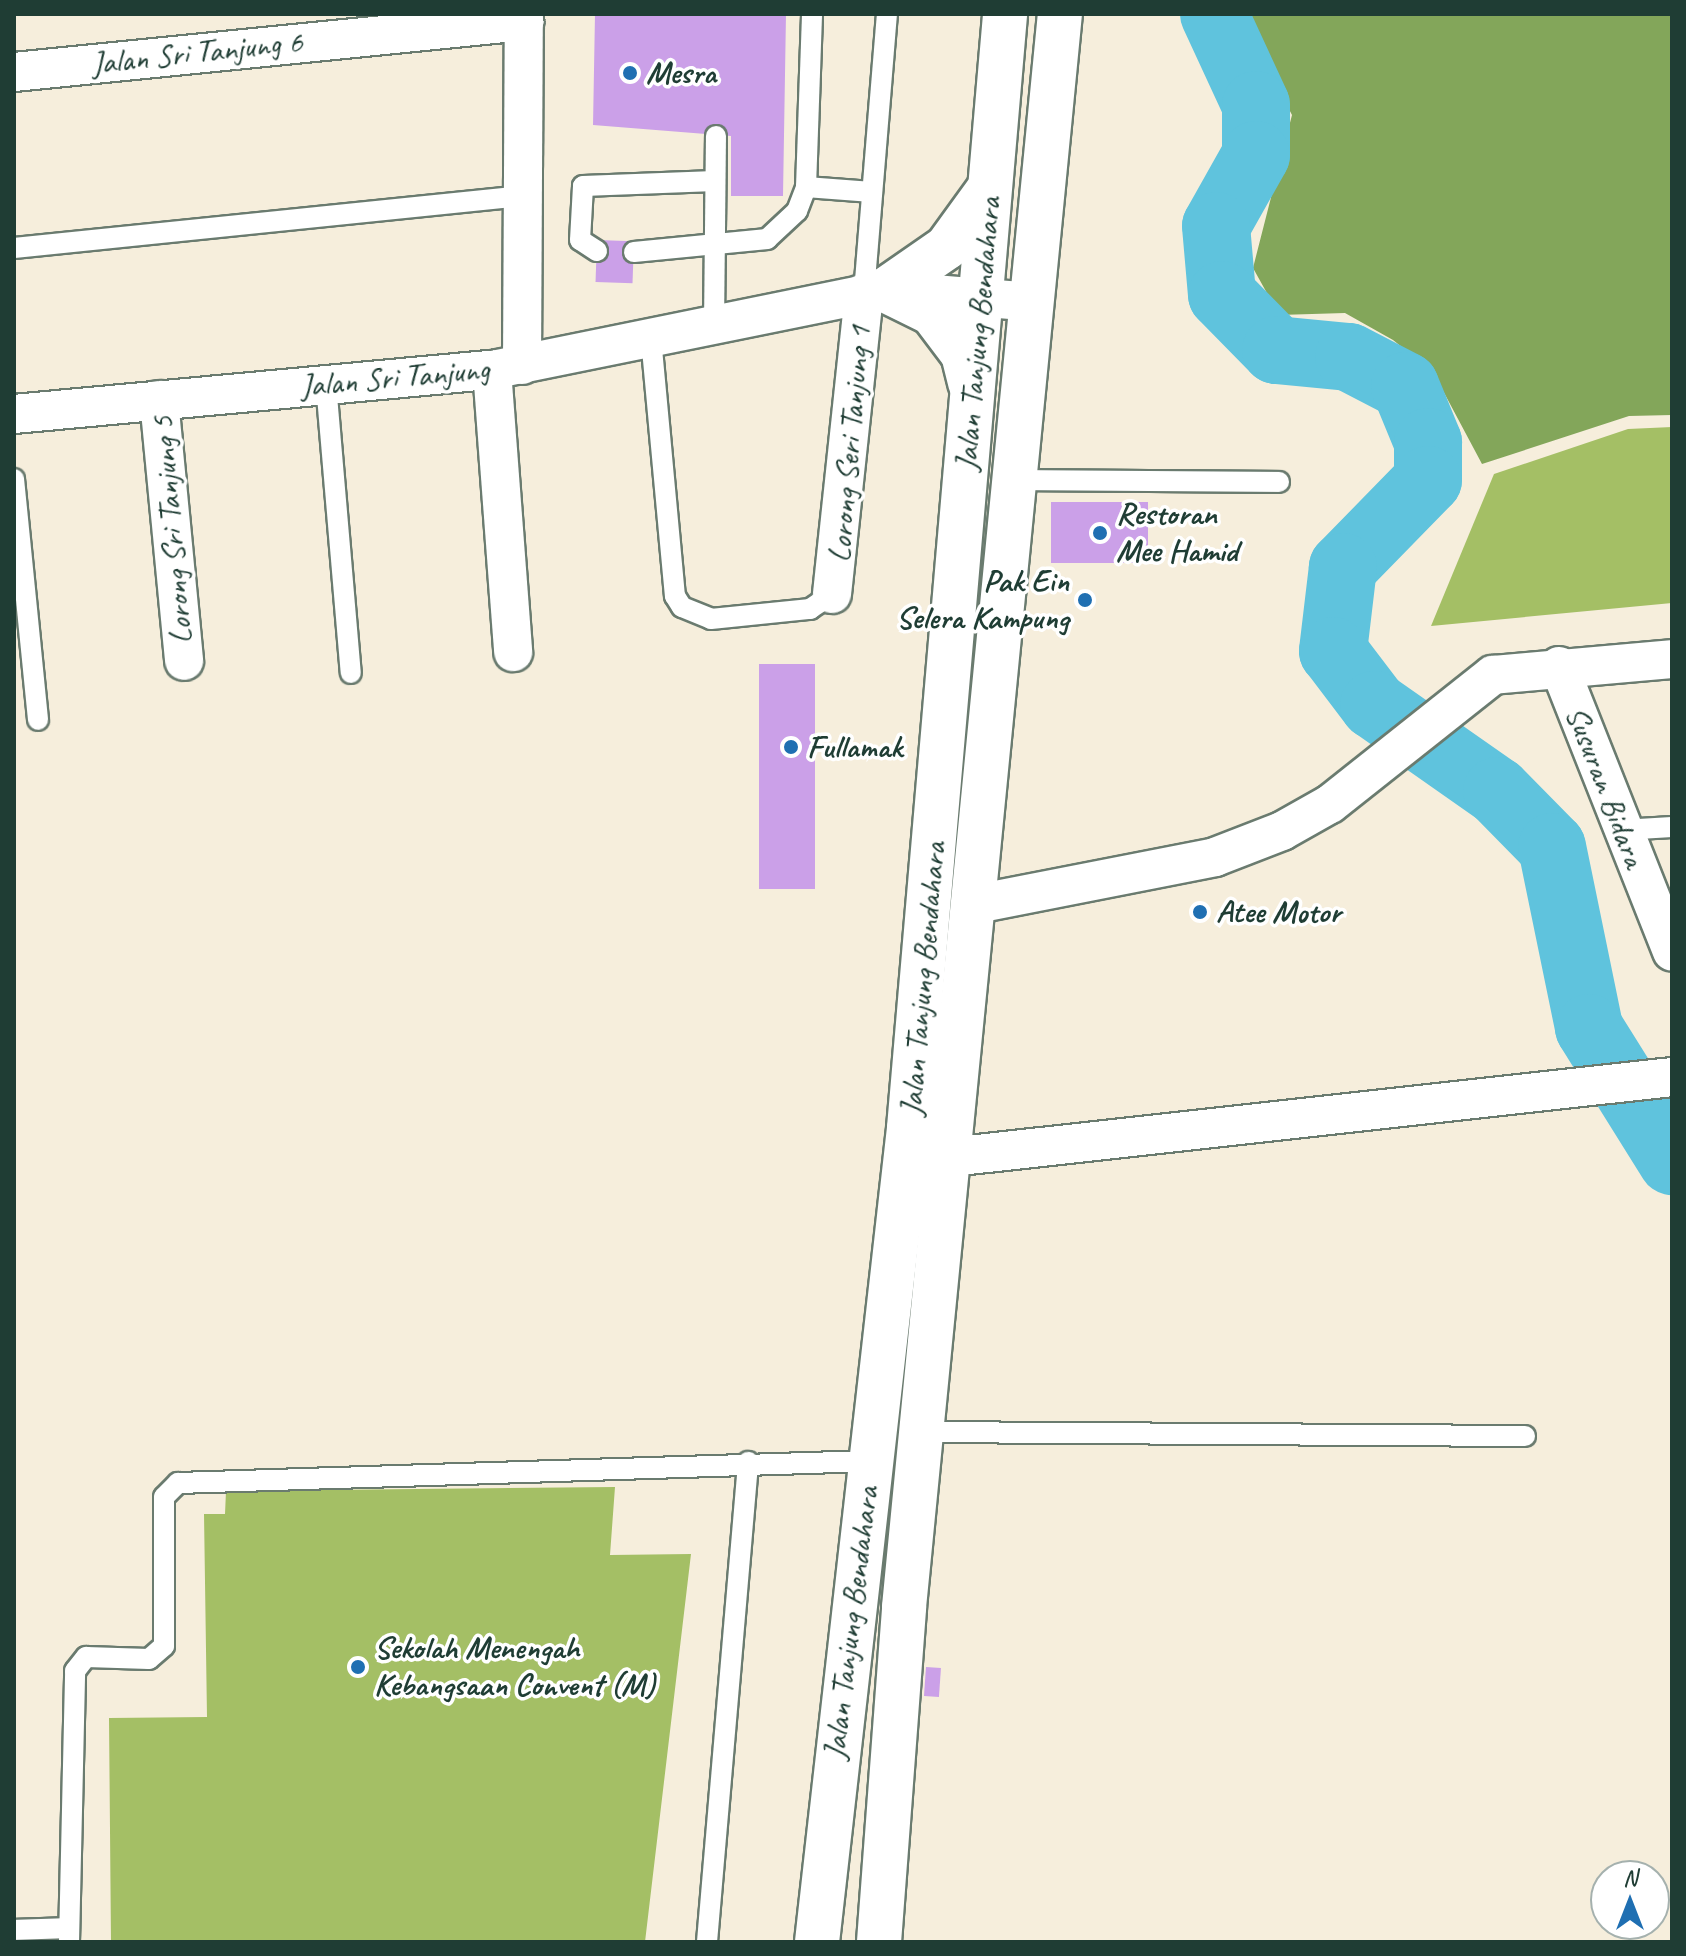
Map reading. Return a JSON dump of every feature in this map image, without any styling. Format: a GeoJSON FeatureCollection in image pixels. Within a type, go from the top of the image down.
{"type":"FeatureCollection","features":[{"type":"Feature","properties":{"kind":"main road","name":"Jalan Tanjung Bendahara"},"geometry":{"type":"LineString","coordinates":[[817,1942],[954,665],[1005,14]]}},
{"type":"Feature","properties":{"kind":"main road","name":"Jalan Tanjung Bendahara"},"geometry":{"type":"LineString","coordinates":[[879,1942],[922,1432],[1019,480],[1060,14]]}},
{"type":"Feature","properties":{"kind":"main road"},"geometry":{"type":"LineString","coordinates":[[875,292],[947,247],[990,187]]}},
{"type":"Feature","properties":{"kind":"main road"},"geometry":{"type":"LineString","coordinates":[[875,292],[932,313],[949,332],[963,354],[972,405]]}},
{"type":"Feature","properties":{"kind":"street","name":"Jalan Sri Tanjung 6"},"geometry":{"type":"LineString","coordinates":[[14,72],[524,17]]}},
{"type":"Feature","properties":{"kind":"street","name":"Jalan Sri Tanjung"},"geometry":{"type":"LineString","coordinates":[[14,414],[507,368],[522,196],[524,17]]}},
{"type":"Feature","properties":{"kind":"street"},"geometry":{"type":"LineString","coordinates":[[513,652],[507,368],[875,292],[1033,302]]}},
{"type":"Feature","properties":{"kind":"street","name":"Lorong Seri Tanjung 1"},"geometry":{"type":"LineString","coordinates":[[832,594],[875,292]]}},
{"type":"Feature","properties":{"kind":"street","name":"Lorong Sri Tanjung 5"},"geometry":{"type":"LineString","coordinates":[[159,400],[184,661]]}},
{"type":"Feature","properties":{"kind":"street"},"geometry":{"type":"LineString","coordinates":[[976,904],[1215,857],[1330,804],[1475,686],[1514,669],[1672,659]]}},
{"type":"Feature","properties":{"kind":"street","name":"Susuran Bidara"},"geometry":{"type":"LineString","coordinates":[[1559,666],[1672,951]]}},
{"type":"Feature","properties":{"kind":"street"},"geometry":{"type":"LineString","coordinates":[[951,1157],[1672,1077]]}},
{"type":"Feature","properties":{"kind":"lane"},"geometry":{"type":"LineString","coordinates":[[634,252],[715,248],[776,233],[806,187],[812,14]]}},
{"type":"Feature","properties":{"kind":"lane"},"geometry":{"type":"LineString","coordinates":[[875,292],[872,192],[887,14]]}},
{"type":"Feature","properties":{"kind":"lane"},"geometry":{"type":"LineString","coordinates":[[714,325],[716,136]]}},
{"type":"Feature","properties":{"kind":"lane"},"geometry":{"type":"LineString","coordinates":[[597,251],[580,240],[583,186],[715,181]]}},
{"type":"Feature","properties":{"kind":"lane"},"geometry":{"type":"LineString","coordinates":[[806,187],[872,192]]}},
{"type":"Feature","properties":{"kind":"lane"},"geometry":{"type":"LineString","coordinates":[[14,248],[522,196]]}},
{"type":"Feature","properties":{"kind":"lane"},"geometry":{"type":"LineString","coordinates":[[651,338],[675,596],[682,607],[711,619],[810,609],[832,594]]}},
{"type":"Feature","properties":{"kind":"lane"},"geometry":{"type":"LineString","coordinates":[[326,384],[351,673]]}},
{"type":"Feature","properties":{"kind":"lane"},"geometry":{"type":"LineString","coordinates":[[14,479],[38,720]]}},
{"type":"Feature","properties":{"kind":"lane"},"geometry":{"type":"LineString","coordinates":[[1019,480],[1279,482]]}},
{"type":"Feature","properties":{"kind":"lane"},"geometry":{"type":"LineString","coordinates":[[1622,830],[1672,827]]}},
{"type":"Feature","properties":{"kind":"lane"},"geometry":{"type":"LineString","coordinates":[[922,1432],[1525,1436]]}},
{"type":"Feature","properties":{"kind":"lane"},"geometry":{"type":"LineString","coordinates":[[14,1930],[68,1935],[75,1671],[86,1657],[149,1659],[164,1646],[164,1497],[178,1483],[748,1462],[870,1461]]}},
{"type":"Feature","properties":{"kind":"lane"},"geometry":{"type":"LineString","coordinates":[[707,1942],[748,1462]]}},
{"type":"Feature","properties":{"kind":"green space"},"geometry":{"type":"Polygon","coordinates":[[[1240,14],[1672,14],[1672,415],[1629,416],[1482,464],[1433,372],[1393,340],[1345,313],[1279,315],[1253,268],[1292,115],[1240,14]]]}},
{"type":"Feature","properties":{"kind":"green space"},"geometry":{"type":"Polygon","coordinates":[[[1672,427],[1672,603],[1431,626],[1494,474],[1628,429],[1672,427]]]}},
{"type":"Feature","properties":{"kind":"green space"},"geometry":{"type":"Polygon","coordinates":[[[615,1487],[610,1555],[691,1554],[645,1942],[111,1942],[109,1718],[207,1717],[204,1514],[225,1514],[226,1491],[615,1487]]]}},
{"type":"Feature","properties":{"kind":"building"},"geometry":{"type":"Polygon","coordinates":[[[595,14],[786,14],[783,196],[731,196],[731,136],[593,125],[595,14]]]}},
{"type":"Feature","properties":{"kind":"building"},"geometry":{"type":"Polygon","coordinates":[[[597,240],[634,241],[633,283],[596,282],[597,240]]]}},
{"type":"Feature","properties":{"kind":"building","name":"Restoran Mee Hamid"},"geometry":{"type":"Polygon","coordinates":[[[1051,502],[1148,502],[1148,563],[1051,563],[1051,502]]]}},
{"type":"Feature","properties":{"kind":"building"},"geometry":{"type":"Polygon","coordinates":[[[759,664],[815,664],[815,889],[759,889],[759,664]]]}},
{"type":"Feature","properties":{"kind":"building"},"geometry":{"type":"Polygon","coordinates":[[[926,1667],[941,1668],[939,1697],[924,1696],[926,1667]]]}},
{"type":"Feature","properties":{"kind":"waterway"},"geometry":{"type":"LineString","coordinates":[[1214,14],[1256,105],[1256,155],[1216,226],[1222,295],[1276,350],[1349,357],[1405,386],[1428,442],[1428,480],[1343,567],[1333,651],[1374,705],[1497,791],[1552,847],[1589,1028],[1672,1161]]}},
{"type":"Feature","properties":{"kind":"place","name":"Mesra"},"geometry":{"type":"Point","coordinates":[630,73]}},
{"type":"Feature","properties":{"kind":"place","name":"Restoran Mee Hamid"},"geometry":{"type":"Point","coordinates":[1100,533]}},
{"type":"Feature","properties":{"kind":"place","name":"Pak Ein Selera Kampung"},"geometry":{"type":"Point","coordinates":[1085,600]}},
{"type":"Feature","properties":{"kind":"place","name":"Fullamak"},"geometry":{"type":"Point","coordinates":[791,747]}},
{"type":"Feature","properties":{"kind":"place","name":"Atee Motor"},"geometry":{"type":"Point","coordinates":[1200,912]}},
{"type":"Feature","properties":{"kind":"place","name":"Sekolah Menengah Kebangsaan Convent (M)"},"geometry":{"type":"Point","coordinates":[358,1667]}}]}
